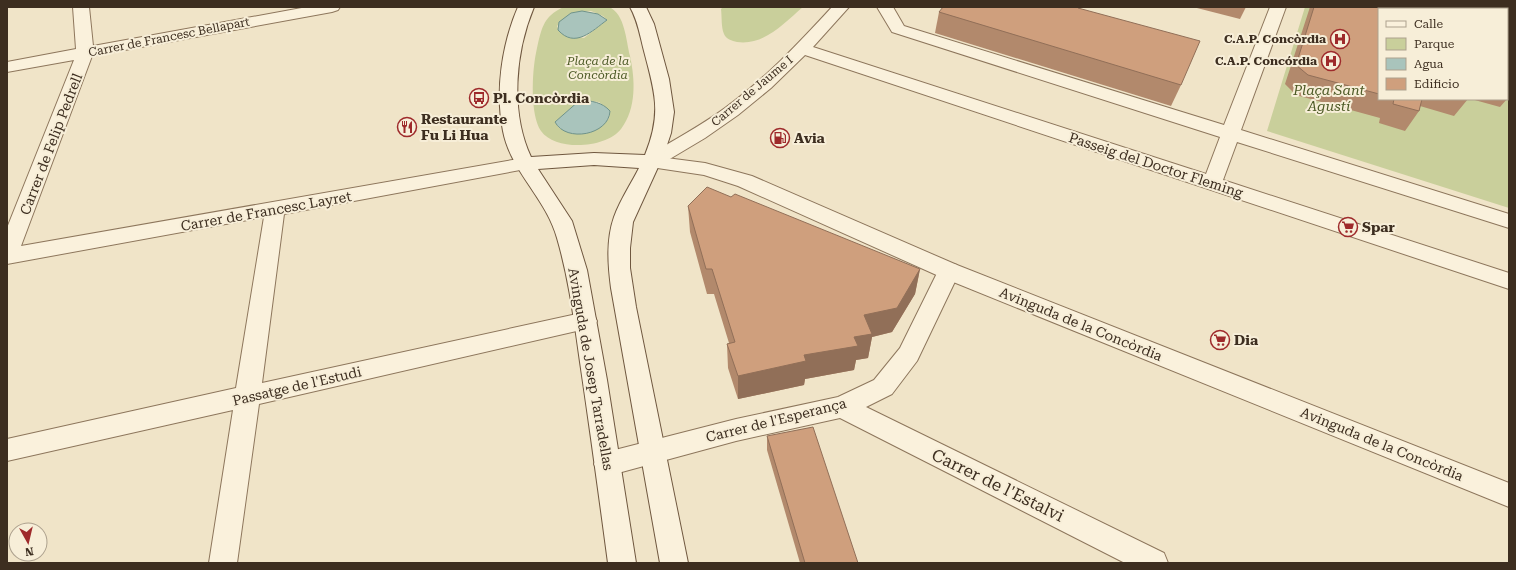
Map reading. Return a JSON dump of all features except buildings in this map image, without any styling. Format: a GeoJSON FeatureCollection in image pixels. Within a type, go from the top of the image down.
{"type":"FeatureCollection","features":[{"type":"Feature","properties":{"kind":"street","name":"Carrer de Felip Pedrell"},"geometry":{"type":"LineString","coordinates":[[7,255],[85,53],[81,7]]}},
{"type":"Feature","properties":{"kind":"street","name":"Carrer de Francesc Bellapart"},"geometry":{"type":"LineString","coordinates":[[7,67],[332,7]]}},
{"type":"Feature","properties":{"kind":"street"},"geometry":{"type":"LineString","coordinates":[[526,7],[519,19],[514,36],[511,65],[510,102],[512,132],[524,164],[594,159],[652,162]]}},
{"type":"Feature","properties":{"kind":"street"},"geometry":{"type":"LineString","coordinates":[[638,7],[644,21],[666,105],[661,132],[652,162],[624,218],[619,250],[625,307],[674,563]]}},
{"type":"Feature","properties":{"kind":"street","name":"Carrer de Jaume I"},"geometry":{"type":"LineString","coordinates":[[652,162],[714,124],[741,104],[803,49],[841,7]]}},
{"type":"Feature","properties":{"kind":"street"},"geometry":{"type":"LineString","coordinates":[[885,7],[898,29],[1509,221]]}},
{"type":"Feature","properties":{"kind":"street"},"geometry":{"type":"LineString","coordinates":[[1212,183],[1232,134],[1278,7]]}},
{"type":"Feature","properties":{"kind":"street","name":"Passeig del Doctor Fleming"},"geometry":{"type":"LineString","coordinates":[[803,49],[1509,281]]}},
{"type":"Feature","properties":{"kind":"street","name":"Avinguda de la Concòrdia"},"geometry":{"type":"LineString","coordinates":[[652,162],[705,169],[745,181],[949,271],[1509,495]]}},
{"type":"Feature","properties":{"kind":"street","name":"Carrer de Francesc Layret"},"geometry":{"type":"LineString","coordinates":[[7,255],[524,164]]}},
{"type":"Feature","properties":{"kind":"street","name":"Avinguda de Josep Tarradellas"},"geometry":{"type":"LineString","coordinates":[[524,164],[552,203],[567,235],[586,321],[622,563]]}},
{"type":"Feature","properties":{"kind":"street"},"geometry":{"type":"LineString","coordinates":[[223,563],[246,397],[275,209]]}},
{"type":"Feature","properties":{"kind":"street","name":"Carrer de l'Esperança"},"geometry":{"type":"LineString","coordinates":[[607,464],[736,430],[842,407],[883,387],[909,354],[949,271]]}},
{"type":"Feature","properties":{"kind":"street","name":"Passatge de l'Estudi"},"geometry":{"type":"LineString","coordinates":[[7,450],[586,321]]}},
{"type":"Feature","properties":{"kind":"street","name":"Carrer de l'Estalvi"},"geometry":{"type":"LineString","coordinates":[[842,407],[1154,563]]}},
{"type":"Feature","properties":{"kind":"green space","name":"Plaça de la Concòrdia"},"geometry":{"type":"Polygon","coordinates":[[[564,7],[609,7],[614,10],[622,21],[626,35],[634,84],[630,112],[621,129],[605,140],[593,144],[569,145],[558,142],[548,138],[537,124],[533,82],[539,38],[547,20],[564,7]],[[591,11],[571,13],[557,26],[564,34],[584,38],[607,20],[603,16],[591,11]],[[580,100],[555,122],[559,128],[574,133],[609,119],[610,111],[599,102],[580,100]]]}},
{"type":"Feature","properties":{"kind":"green space"},"geometry":{"type":"Polygon","coordinates":[[[723,7],[803,7],[781,26],[765,37],[747,42],[737,42],[725,36],[723,31],[721,9],[723,7]]]}},
{"type":"Feature","properties":{"kind":"green space","name":"Plaça Sant Agustí"},"geometry":{"type":"Polygon","coordinates":[[[1305,7],[1340,7],[1378,97],[1378,100],[1508,100],[1509,50],[1509,208],[1267,131],[1305,7]]]}},
{"type":"Feature","properties":{"kind":"water"},"geometry":{"type":"Polygon","coordinates":[[[582,11],[598,14],[607,20],[589,33],[577,38],[571,38],[558,30],[559,22],[571,13],[582,11]]]}},
{"type":"Feature","properties":{"kind":"water"},"geometry":{"type":"Polygon","coordinates":[[[580,100],[600,104],[607,108],[610,111],[608,119],[603,126],[595,131],[586,133],[568,133],[560,129],[555,122],[580,100]]]}},
{"type":"Feature","properties":{"kind":"place","name":"C.A.P. Concòrdia"},"geometry":{"type":"Point","coordinates":[1340,39]}},
{"type":"Feature","properties":{"kind":"place","name":"C.A.P. Concórdia"},"geometry":{"type":"Point","coordinates":[1331,61]}},
{"type":"Feature","properties":{"kind":"place","name":"Pl. Concòrdia"},"geometry":{"type":"Point","coordinates":[479,98]}},
{"type":"Feature","properties":{"kind":"place","name":"Restaurante Fu Li Hua"},"geometry":{"type":"Point","coordinates":[407,127]}},
{"type":"Feature","properties":{"kind":"place","name":"Avia"},"geometry":{"type":"Point","coordinates":[780,138]}},
{"type":"Feature","properties":{"kind":"place","name":"Spar"},"geometry":{"type":"Point","coordinates":[1348,227]}},
{"type":"Feature","properties":{"kind":"place","name":"Dia"},"geometry":{"type":"Point","coordinates":[1220,340]}}]}
